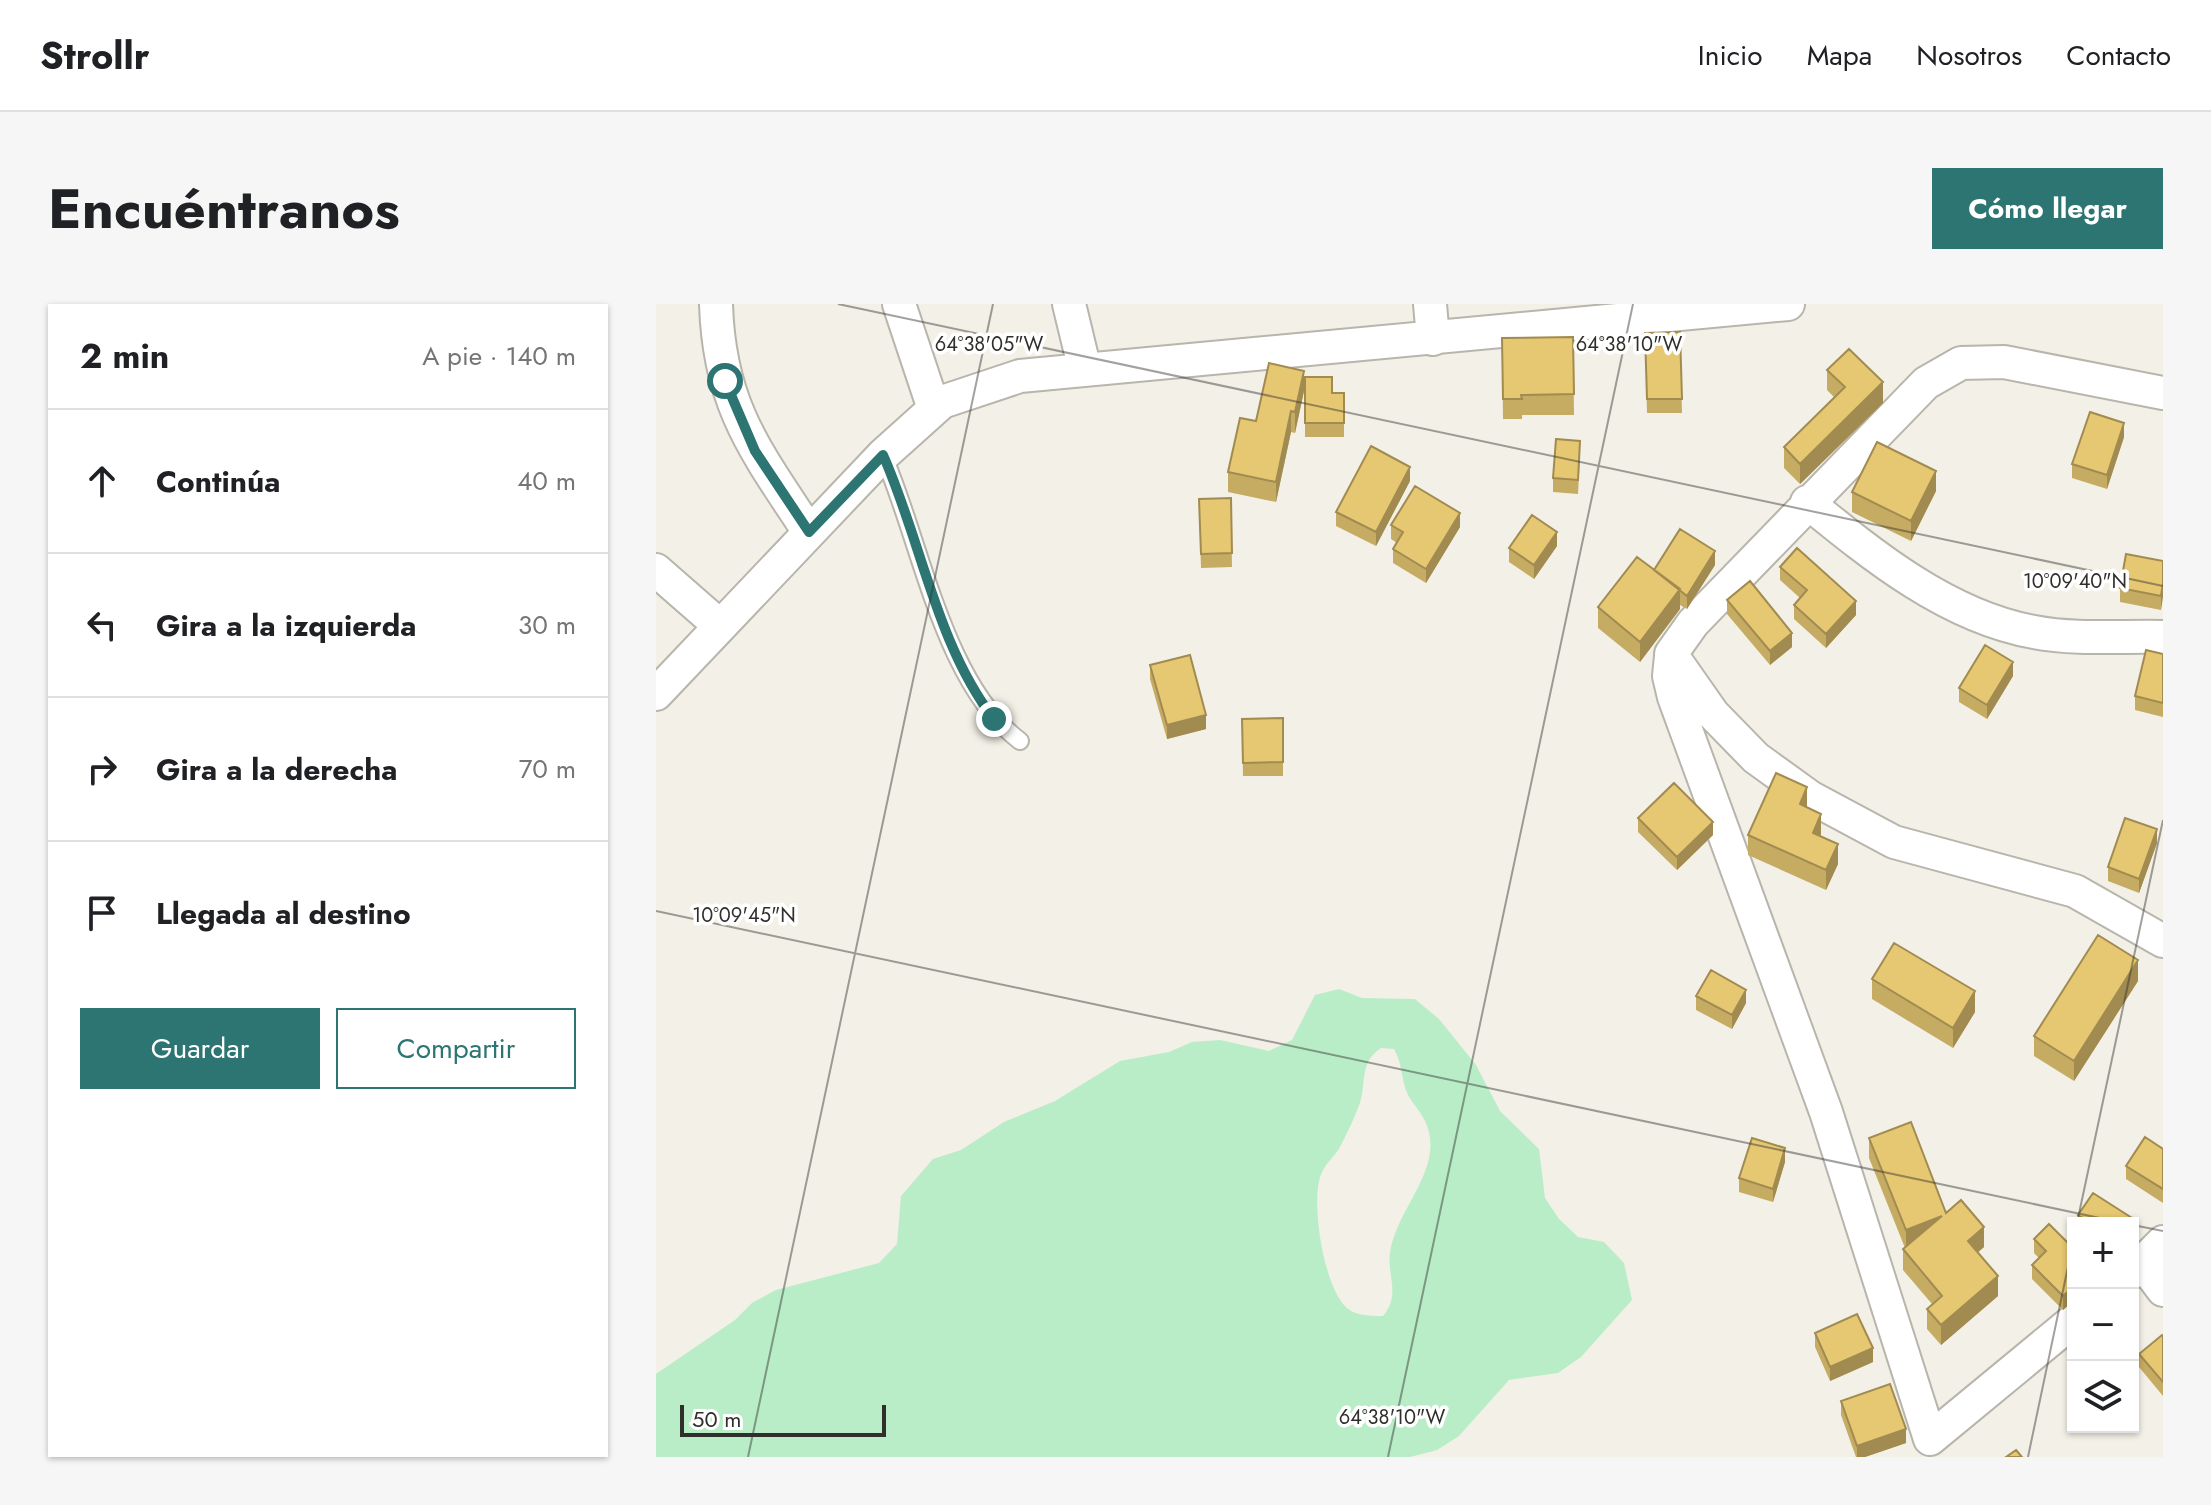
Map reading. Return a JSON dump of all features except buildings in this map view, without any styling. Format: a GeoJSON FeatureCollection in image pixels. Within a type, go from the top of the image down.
{"type":"FeatureCollection","features":[{"type":"Feature","properties":{"kind":"street"},"geometry":{"type":"LineString","coordinates":[[716,304],[720,360],[736,414],[755,451],[809,532]]}},
{"type":"Feature","properties":{"kind":"street"},"geometry":{"type":"LineString","coordinates":[[899,304],[934,409]]}},
{"type":"Feature","properties":{"kind":"street"},"geometry":{"type":"LineString","coordinates":[[1069,304],[1085,370]]}},
{"type":"Feature","properties":{"kind":"street"},"geometry":{"type":"LineString","coordinates":[[1430,304],[1433,339]]}},
{"type":"Feature","properties":{"kind":"street"},"geometry":{"type":"LineString","coordinates":[[656,694],[883,455],[942,402],[1020,376],[1433,339],[1651,311],[1788,304]]}},
{"type":"Feature","properties":{"kind":"street"},"geometry":{"type":"LineString","coordinates":[[2067,1326],[1933,1448],[1826,1112],[1674,697],[1669,676],[1671,654],[1693,623],[1807,502],[1926,383],[1961,363],[2004,362],[2163,393]]}},
{"type":"Feature","properties":{"kind":"street"},"geometry":{"type":"LineString","coordinates":[[1807,502],[1855,541],[1953,605],[2004,625],[2035,633],[2163,637]]}},
{"type":"Feature","properties":{"kind":"street"},"geometry":{"type":"LineString","coordinates":[[656,570],[720,626]]}},
{"type":"Feature","properties":{"kind":"street"},"geometry":{"type":"LineString","coordinates":[[1671,654],[1713,714],[1745,747],[1810,797],[1894,842],[2075,891],[2163,941]]}},
{"type":"Feature","properties":{"kind":"street"},"geometry":{"type":"LineString","coordinates":[[2146,1259],[2163,1290]]}},
{"type":"Feature","properties":{"kind":"lane"},"geometry":{"type":"LineString","coordinates":[[883,455],[969,681],[994,719],[1020,741]]}},
{"type":"Feature","properties":{"kind":"green space"},"geometry":{"type":"Polygon","coordinates":[[[1339,989],[1362,998],[1415,999],[1439,1019],[1476,1065],[1500,1111],[1539,1149],[1545,1198],[1559,1219],[1578,1237],[1604,1242],[1624,1263],[1632,1300],[1581,1357],[1558,1373],[1509,1380],[1459,1436],[1437,1450],[1410,1457],[656,1457],[656,1374],[735,1320],[752,1303],[776,1290],[879,1263],[897,1244],[901,1196],[933,1159],[961,1150],[1004,1122],[1055,1101],[1120,1061],[1169,1052],[1192,1042],[1220,1040],[1269,1051],[1292,1040],[1315,995],[1339,989]],[[1381,1048],[1369,1061],[1356,1113],[1318,1185],[1321,1243],[1332,1283],[1347,1308],[1369,1316],[1383,1316],[1391,1301],[1390,1253],[1394,1236],[1430,1155],[1430,1138],[1425,1121],[1408,1095],[1394,1049],[1381,1048]]]}},
{"type":"Feature","properties":{"kind":"route"},"geometry":{"type":"LineString","coordinates":[[725,381],[731,402],[755,451],[809,532],[883,455],[946,628],[969,681],[994,719]]}}]}
